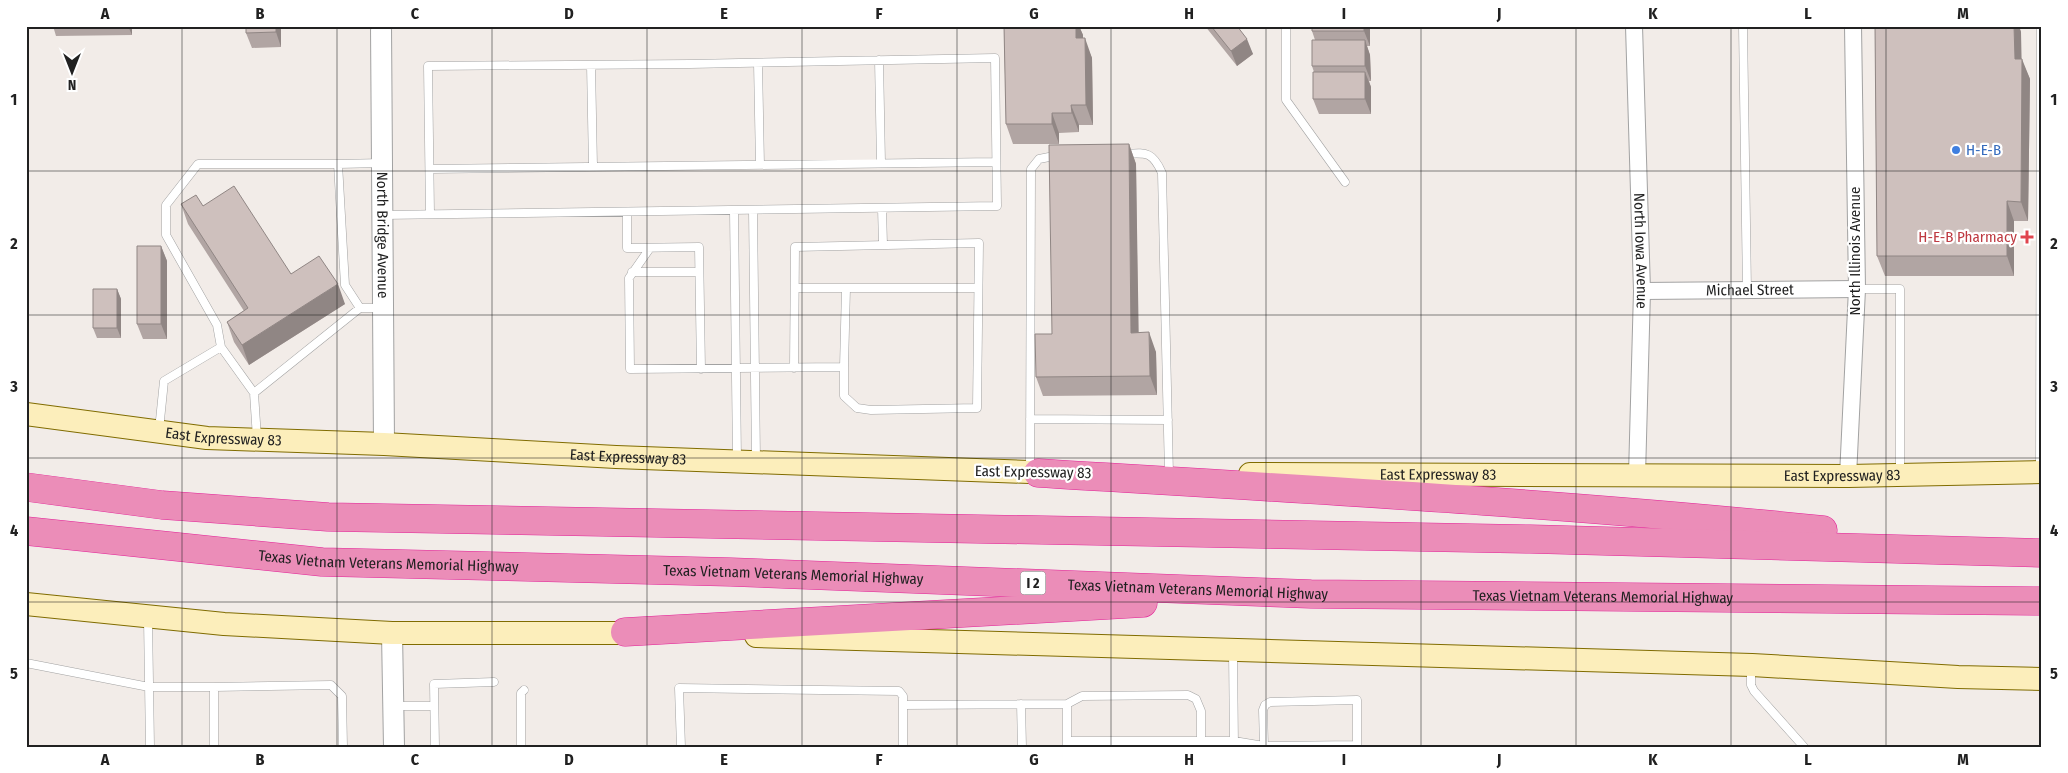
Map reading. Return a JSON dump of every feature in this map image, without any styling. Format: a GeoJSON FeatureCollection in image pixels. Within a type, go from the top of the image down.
{"type":"FeatureCollection","features":[{"type":"Feature","properties":{"kind":"highway"},"geometry":{"type":"LineString","coordinates":[[1034,473],[1431,497],[1703,518],[2036,553]]}},
{"type":"Feature","properties":{"kind":"highway"},"geometry":{"type":"LineString","coordinates":[[26,487],[162,505],[328,518],[1520,538],[2036,553]]}},
{"type":"Feature","properties":{"kind":"highway","name":"Texas Vietnam Veterans Memorial Highway"},"geometry":{"type":"LineString","coordinates":[[26,531],[322,562],[731,572],[1311,594],[2042,601]]}},
{"type":"Feature","properties":{"kind":"highway"},"geometry":{"type":"LineString","coordinates":[[625,632],[1311,594]]}},
{"type":"Feature","properties":{"kind":"main road","name":"East Expressway 83"},"geometry":{"type":"LineString","coordinates":[[26,414],[207,438],[1034,473],[1848,476],[2041,472]]}},
{"type":"Feature","properties":{"kind":"main road"},"geometry":{"type":"LineString","coordinates":[[26,604],[224,624],[392,634],[625,632],[1752,664],[1958,677],[2042,679]]}},
{"type":"Feature","properties":{"kind":"street","name":"North Bridge Avenue"},"geometry":{"type":"LineString","coordinates":[[381,26],[384,444]]}},
{"type":"Feature","properties":{"kind":"street","name":"North Iowa Avenue"},"geometry":{"type":"LineString","coordinates":[[1634,26],[1642,291],[1637,475]]}},
{"type":"Feature","properties":{"kind":"street","name":"North Illinois Avenue"},"geometry":{"type":"LineString","coordinates":[[1848,476],[1857,289],[1853,26]]}},
{"type":"Feature","properties":{"kind":"street","name":"Michael Street"},"geometry":{"type":"LineString","coordinates":[[1642,291],[1857,289]]}},
{"type":"Feature","properties":{"kind":"street"},"geometry":{"type":"LineString","coordinates":[[392,634],[394,747]]}},
{"type":"Feature","properties":{"kind":"lane"},"geometry":{"type":"LineString","coordinates":[[1286,26],[1286,100],[1345,182]]}},
{"type":"Feature","properties":{"kind":"lane"},"geometry":{"type":"LineString","coordinates":[[1743,26],[1748,290]]}},
{"type":"Feature","properties":{"kind":"lane"},"geometry":{"type":"LineString","coordinates":[[2041,472],[2042,26]]}},
{"type":"Feature","properties":{"kind":"lane"},"geometry":{"type":"LineString","coordinates":[[382,215],[997,206],[994,58],[758,63],[428,66],[430,214]]}},
{"type":"Feature","properties":{"kind":"lane"},"geometry":{"type":"LineString","coordinates":[[879,60],[881,163]]}},
{"type":"Feature","properties":{"kind":"lane"},"geometry":{"type":"LineString","coordinates":[[758,63],[760,165]]}},
{"type":"Feature","properties":{"kind":"lane"},"geometry":{"type":"LineString","coordinates":[[592,65],[593,167]]}},
{"type":"Feature","properties":{"kind":"lane"},"geometry":{"type":"LineString","coordinates":[[1110,154],[1147,153],[1157,161],[1162,173],[1169,474]]}},
{"type":"Feature","properties":{"kind":"lane"},"geometry":{"type":"LineString","coordinates":[[1034,473],[1030,419],[1031,169],[1039,159],[1063,155]]}},
{"type":"Feature","properties":{"kind":"lane"},"geometry":{"type":"LineString","coordinates":[[430,169],[996,162]]}},
{"type":"Feature","properties":{"kind":"lane"},"geometry":{"type":"LineString","coordinates":[[257,440],[254,393],[221,347],[217,325],[166,235],[166,205],[198,164],[382,163]]}},
{"type":"Feature","properties":{"kind":"lane"},"geometry":{"type":"LineString","coordinates":[[338,164],[345,285],[360,308]]}},
{"type":"Feature","properties":{"kind":"lane"},"geometry":{"type":"LineString","coordinates":[[882,208],[883,245]]}},
{"type":"Feature","properties":{"kind":"lane"},"geometry":{"type":"LineString","coordinates":[[734,210],[736,369],[747,462]]}},
{"type":"Feature","properties":{"kind":"lane"},"geometry":{"type":"LineString","coordinates":[[747,462],[755,369],[753,210]]}},
{"type":"Feature","properties":{"kind":"lane"},"geometry":{"type":"LineString","coordinates":[[627,212],[627,248],[699,247],[701,369]]}},
{"type":"Feature","properties":{"kind":"lane"},"geometry":{"type":"LineString","coordinates":[[794,368],[796,247],[979,244],[977,408],[871,410],[857,408],[844,396],[846,288]]}},
{"type":"Feature","properties":{"kind":"lane"},"geometry":{"type":"LineString","coordinates":[[650,248],[629,278],[630,369],[844,367]]}},
{"type":"Feature","properties":{"kind":"lane"},"geometry":{"type":"LineString","coordinates":[[632,272],[699,272]]}},
{"type":"Feature","properties":{"kind":"lane"},"geometry":{"type":"LineString","coordinates":[[795,288],[978,288]]}},
{"type":"Feature","properties":{"kind":"lane"},"geometry":{"type":"LineString","coordinates":[[1857,289],[1900,289],[1900,475]]}},
{"type":"Feature","properties":{"kind":"lane"},"geometry":{"type":"LineString","coordinates":[[254,393],[360,308],[383,308]]}},
{"type":"Feature","properties":{"kind":"lane"},"geometry":{"type":"LineString","coordinates":[[159,432],[164,381],[221,347]]}},
{"type":"Feature","properties":{"kind":"lane"},"geometry":{"type":"LineString","coordinates":[[1030,419],[1168,420]]}},
{"type":"Feature","properties":{"kind":"lane"},"geometry":{"type":"LineString","coordinates":[[148,617],[150,747]]}},
{"type":"Feature","properties":{"kind":"lane"},"geometry":{"type":"LineString","coordinates":[[1233,650],[1234,744]]}},
{"type":"Feature","properties":{"kind":"lane"},"geometry":{"type":"LineString","coordinates":[[26,663],[149,687],[331,685],[342,696],[343,747]]}},
{"type":"Feature","properties":{"kind":"lane"},"geometry":{"type":"LineString","coordinates":[[1752,664],[1751,685],[1754,691],[1804,747]]}},
{"type":"Feature","properties":{"kind":"lane"},"geometry":{"type":"LineString","coordinates":[[436,747],[434,684],[494,682]]}},
{"type":"Feature","properties":{"kind":"lane"},"geometry":{"type":"LineString","coordinates":[[214,687],[214,747]]}},
{"type":"Feature","properties":{"kind":"lane"},"geometry":{"type":"LineString","coordinates":[[681,747],[679,688],[899,691],[903,696],[903,747]]}},
{"type":"Feature","properties":{"kind":"lane"},"geometry":{"type":"LineString","coordinates":[[521,747],[521,693],[524,690]]}},
{"type":"Feature","properties":{"kind":"lane"},"geometry":{"type":"LineString","coordinates":[[903,704],[1067,704],[1082,696],[1188,695],[1196,699],[1201,710],[1202,740]]}},
{"type":"Feature","properties":{"kind":"lane"},"geometry":{"type":"LineString","coordinates":[[1067,704],[1067,744],[1202,740],[1264,746],[1357,746],[1357,700],[1288,700],[1270,702],[1265,705],[1263,710],[1264,746]]}},
{"type":"Feature","properties":{"kind":"lane"},"geometry":{"type":"LineString","coordinates":[[1021,704],[1022,747]]}},
{"type":"Feature","properties":{"kind":"lane"},"geometry":{"type":"LineString","coordinates":[[393,706],[434,706]]}},
{"type":"Feature","properties":{"kind":"building"},"geometry":{"type":"Polygon","coordinates":[[[246,26],[276,26],[276,32],[246,33],[246,26]]]}},
{"type":"Feature","properties":{"kind":"building"},"geometry":{"type":"Polygon","coordinates":[[[1004,26],[1076,26],[1076,38],[1085,38],[1086,105],[1071,105],[1072,113],[1052,113],[1052,124],[1006,124],[1004,26]]]}},
{"type":"Feature","properties":{"kind":"building"},"geometry":{"type":"Polygon","coordinates":[[[1211,26],[1237,26],[1247,39],[1231,51],[1211,26]]]}},
{"type":"Feature","properties":{"kind":"building"},"geometry":{"type":"Polygon","coordinates":[[[1312,26],[1364,26],[1364,31],[1312,31],[1312,26]]]}},
{"type":"Feature","properties":{"kind":"building","name":"H-E-B"},"geometry":{"type":"Polygon","coordinates":[[[1875,26],[2014,26],[2015,59],[2022,59],[2021,202],[2007,201],[2007,256],[1877,256],[1875,26]]]}},
{"type":"Feature","properties":{"kind":"building"},"geometry":{"type":"Polygon","coordinates":[[[1312,40],[1365,40],[1365,66],[1312,66],[1312,40]]]}},
{"type":"Feature","properties":{"kind":"building"},"geometry":{"type":"Polygon","coordinates":[[[1313,72],[1365,72],[1365,99],[1313,99],[1313,72]]]}},
{"type":"Feature","properties":{"kind":"building"},"geometry":{"type":"Polygon","coordinates":[[[1129,144],[1131,333],[1149,332],[1150,376],[1036,377],[1035,334],[1052,334],[1049,145],[1129,144]]]}},
{"type":"Feature","properties":{"kind":"building"},"geometry":{"type":"Polygon","coordinates":[[[234,186],[291,274],[319,256],[338,284],[242,345],[227,322],[248,308],[181,204],[196,195],[203,206],[234,186]]]}},
{"type":"Feature","properties":{"kind":"building"},"geometry":{"type":"Polygon","coordinates":[[[137,246],[161,246],[161,324],[137,324],[137,246]]]}},
{"type":"Feature","properties":{"kind":"building"},"geometry":{"type":"Polygon","coordinates":[[[93,289],[117,289],[117,328],[93,328],[93,289]]]}},
{"type":"Feature","properties":{"kind":"place","name":"H-E-B"},"geometry":{"type":"Point","coordinates":[1956,150]}},
{"type":"Feature","properties":{"kind":"place","name":"H-E-B Pharmacy"},"geometry":{"type":"Point","coordinates":[2027,237]}}]}
